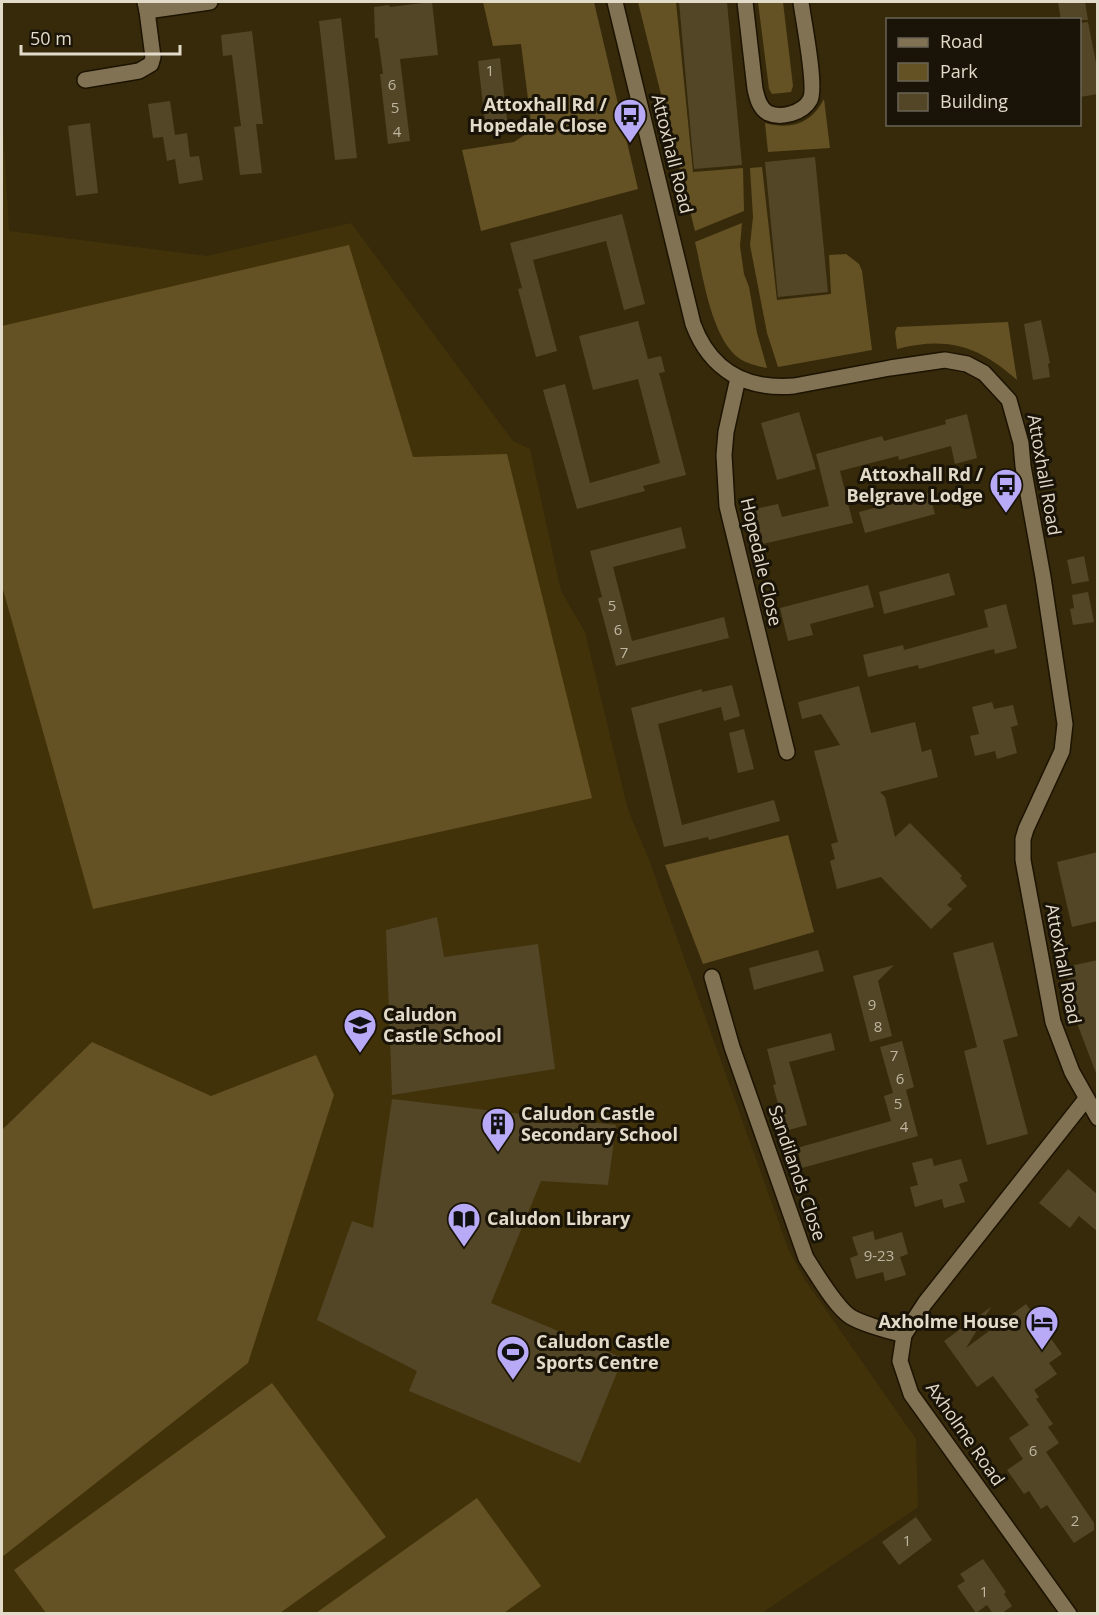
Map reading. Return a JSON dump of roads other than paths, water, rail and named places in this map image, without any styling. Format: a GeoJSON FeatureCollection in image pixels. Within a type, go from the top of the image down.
{"type":"FeatureCollection","features":[{"type":"Feature","properties":{"kind":"street"},"geometry":{"type":"LineString","coordinates":[[85,80],[138,71],[151,64],[153,57],[146,6],[210,2]]}},
{"type":"Feature","properties":{"kind":"street","name":"Attoxhall Road"},"geometry":{"type":"LineString","coordinates":[[615,2],[693,324],[710,356],[738,378],[763,387],[785,387],[945,360],[967,364],[984,373],[1009,400],[1021,443],[1065,724],[1064,742],[1059,759],[1023,838],[1023,860],[1053,1022],[1065,1056],[1098,1118]]}},
{"type":"Feature","properties":{"kind":"street"},"geometry":{"type":"LineString","coordinates":[[745,2],[758,102],[767,112],[783,116],[799,111],[810,100],[812,84],[801,2]]}},
{"type":"Feature","properties":{"kind":"street","name":"Hopedale Close"},"geometry":{"type":"LineString","coordinates":[[738,378],[726,432],[724,455],[727,506],[787,752]]}},
{"type":"Feature","properties":{"kind":"street","name":"Sandilands Close"},"geometry":{"type":"LineString","coordinates":[[712,977],[732,1047],[806,1258],[825,1287],[849,1316],[904,1335]]}},
{"type":"Feature","properties":{"kind":"street","name":"Axholme Road"},"geometry":{"type":"LineString","coordinates":[[1069,1614],[911,1394],[900,1361],[904,1335],[925,1303],[1086,1099]]}},
{"type":"Feature","properties":{"kind":"place","name":"Attoxhall Rd / Hopedale Close"},"geometry":{"type":"Point","coordinates":[630,144]}},
{"type":"Feature","properties":{"kind":"place","name":"Attoxhall Rd / Belgrave Lodge"},"geometry":{"type":"Point","coordinates":[1006,514]}},
{"type":"Feature","properties":{"kind":"place","name":"Caludon Castle School"},"geometry":{"type":"Point","coordinates":[360,1054]}},
{"type":"Feature","properties":{"kind":"place","name":"Caludon Castle Secondary School"},"geometry":{"type":"Point","coordinates":[498,1153]}},
{"type":"Feature","properties":{"kind":"place","name":"Caludon Library"},"geometry":{"type":"Point","coordinates":[464,1248]}},
{"type":"Feature","properties":{"kind":"place","name":"Axholme House"},"geometry":{"type":"Point","coordinates":[1042,1351]}},
{"type":"Feature","properties":{"kind":"place","name":"Caludon Castle Sports Centre"},"geometry":{"type":"Point","coordinates":[513,1381]}}]}
